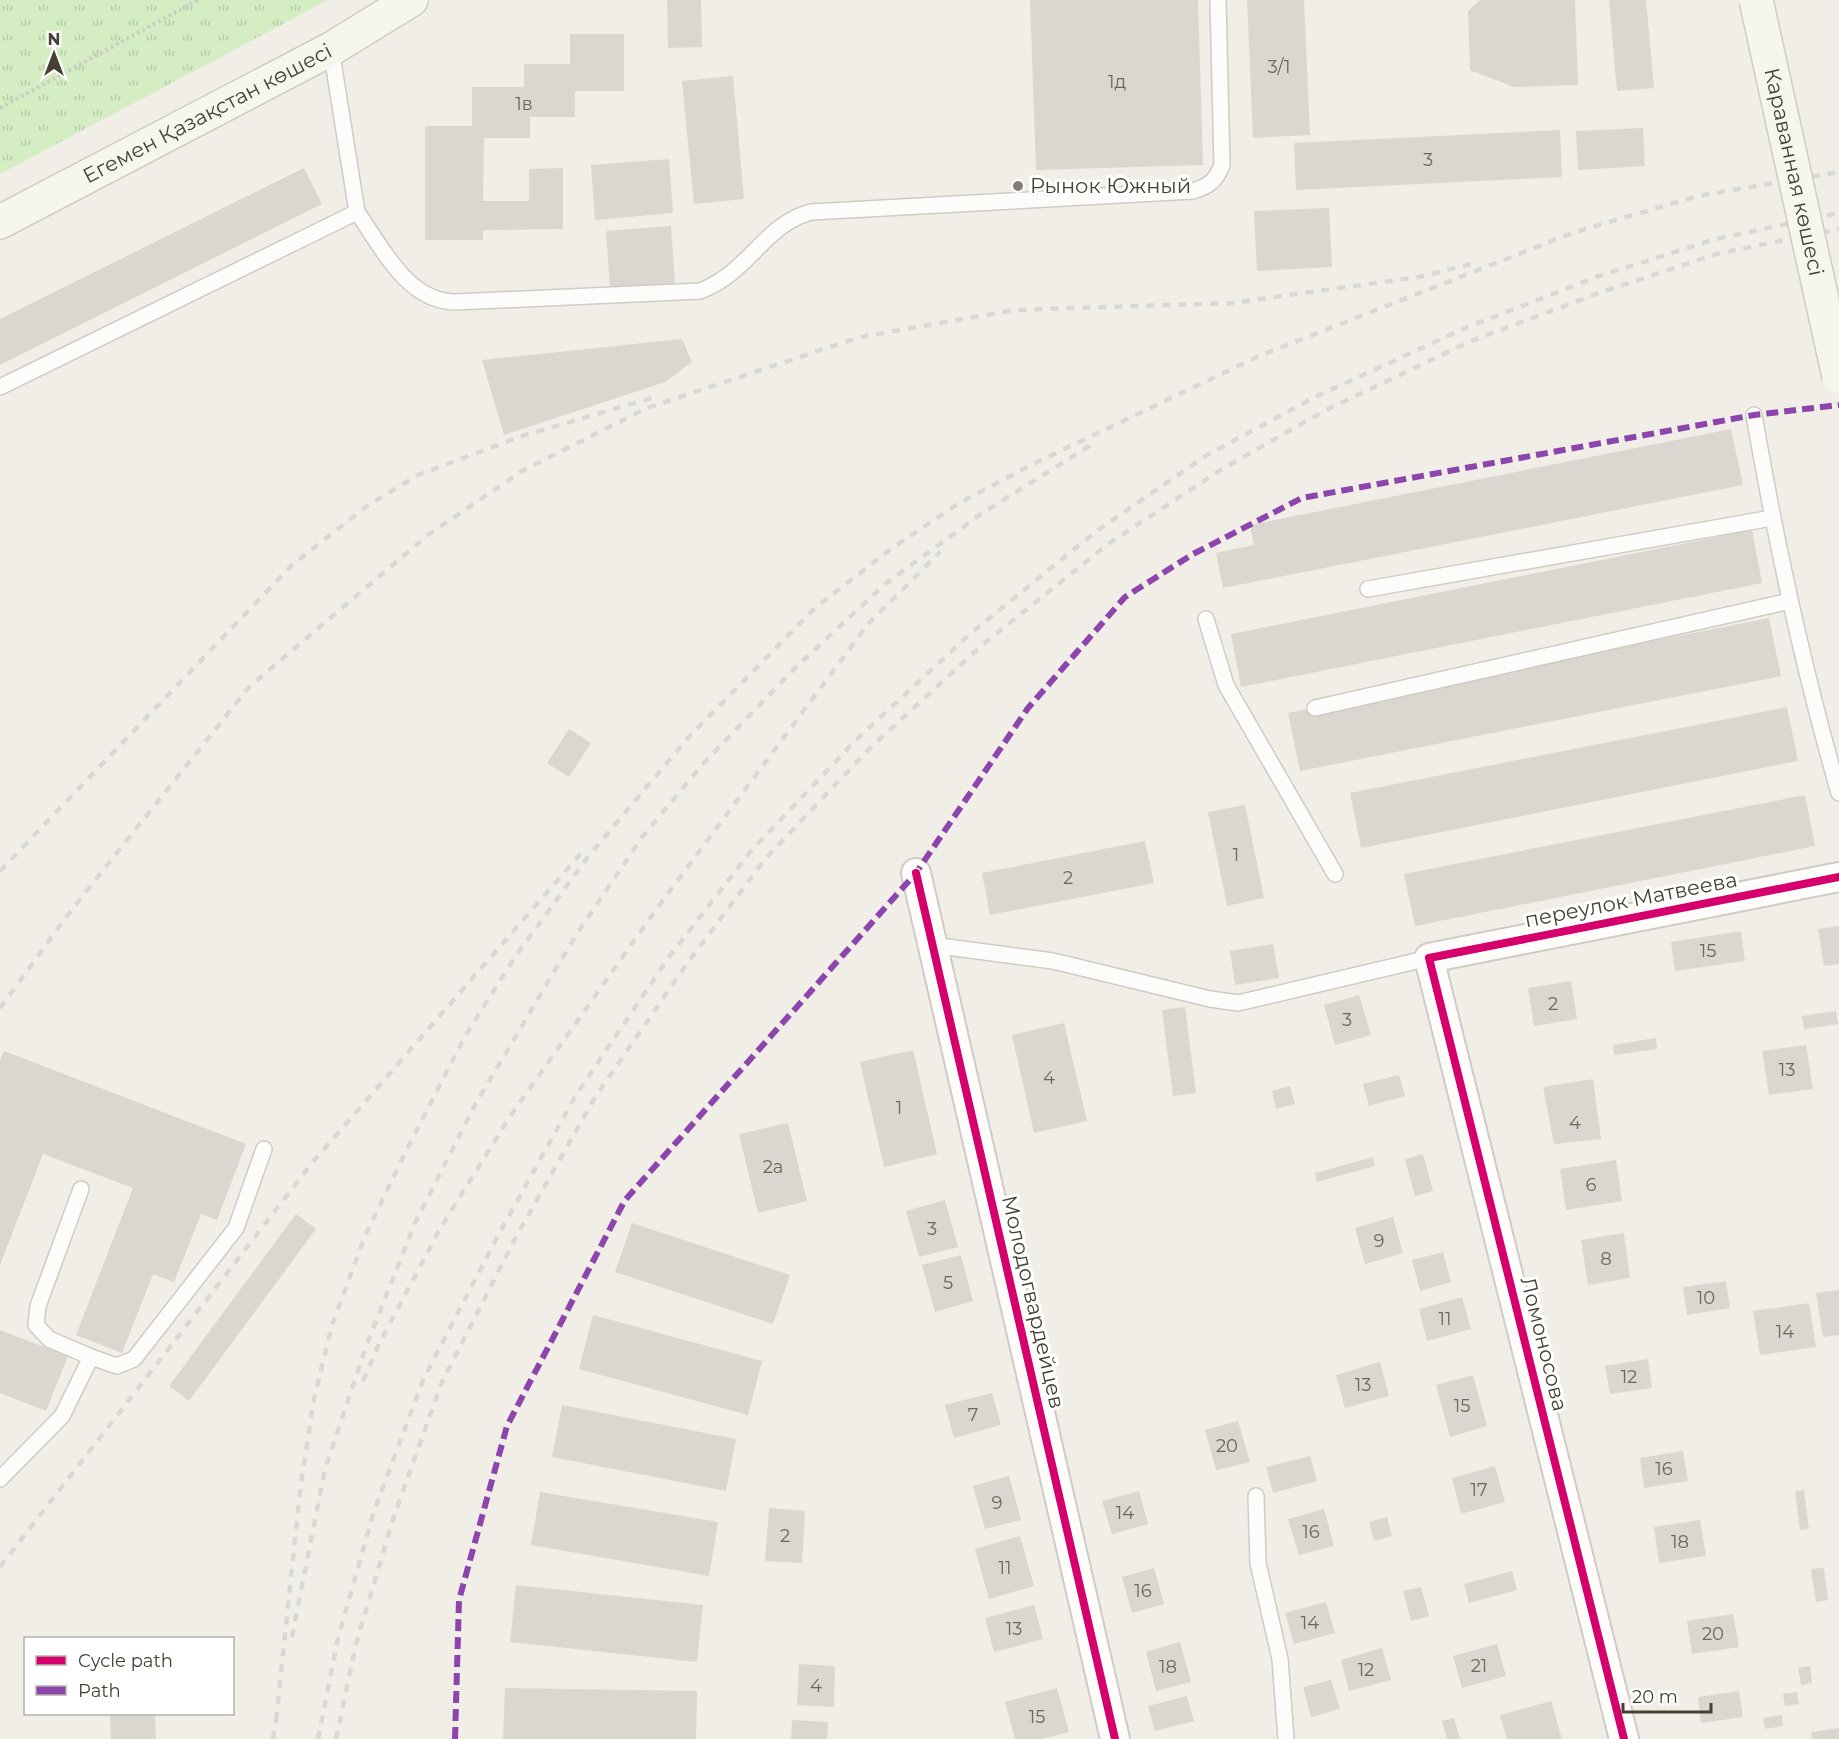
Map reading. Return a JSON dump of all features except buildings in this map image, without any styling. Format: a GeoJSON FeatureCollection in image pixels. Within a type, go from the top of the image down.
{"type":"FeatureCollection","features":[{"type":"Feature","properties":{"kind":"main road","name":"Егемен Қазақстан көшесі"},"geometry":{"type":"LineString","coordinates":[[0,222],[331,49],[411,0]]}},
{"type":"Feature","properties":{"kind":"main road","name":"Караванная көшесі"},"geometry":{"type":"LineString","coordinates":[[1756,0],[1839,377]]}},
{"type":"Feature","properties":{"kind":"street","name":"Молодогвардейцев"},"geometry":{"type":"LineString","coordinates":[[916,873],[1115,1739]]}},
{"type":"Feature","properties":{"kind":"street","name":"переулок Матвеева"},"geometry":{"type":"LineString","coordinates":[[1429,958],[1839,877]]}},
{"type":"Feature","properties":{"kind":"street","name":"Ломоносова"},"geometry":{"type":"LineString","coordinates":[[1429,958],[1624,1739]]}},
{"type":"Feature","properties":{"kind":"lane"},"geometry":{"type":"LineString","coordinates":[[331,49],[357,212],[416,291],[441,302],[700,291],[730,276],[786,222],[811,212],[1193,191],[1206,188],[1217,178],[1222,165],[1218,0]]}},
{"type":"Feature","properties":{"kind":"lane"},"geometry":{"type":"LineString","coordinates":[[0,387],[357,212]]}},
{"type":"Feature","properties":{"kind":"lane"},"geometry":{"type":"LineString","coordinates":[[1754,415],[1772,519],[1807,682],[1839,793]]}},
{"type":"Feature","properties":{"kind":"lane"},"geometry":{"type":"LineString","coordinates":[[1368,589],[1772,519]]}},
{"type":"Feature","properties":{"kind":"lane"},"geometry":{"type":"LineString","coordinates":[[1315,708],[1790,601]]}},
{"type":"Feature","properties":{"kind":"lane"},"geometry":{"type":"LineString","coordinates":[[1206,619],[1226,685],[1335,874]]}},
{"type":"Feature","properties":{"kind":"lane"},"geometry":{"type":"LineString","coordinates":[[932,945],[1053,961],[1174,988],[1210,999],[1238,1003],[1429,958]]}},
{"type":"Feature","properties":{"kind":"lane"},"geometry":{"type":"LineString","coordinates":[[81,1190],[36,1316],[36,1325],[49,1339],[91,1358],[117,1366],[134,1359],[236,1228],[264,1149]]}},
{"type":"Feature","properties":{"kind":"lane"},"geometry":{"type":"LineString","coordinates":[[0,1479],[62,1416],[91,1358]]}},
{"type":"Feature","properties":{"kind":"lane"},"geometry":{"type":"LineString","coordinates":[[1256,1496],[1258,1563],[1280,1659],[1286,1739]]}},
{"type":"Feature","properties":{"kind":"path"},"geometry":{"type":"LineString","coordinates":[[0,108],[198,0]]}},
{"type":"Feature","properties":{"kind":"green space"},"geometry":{"type":"Polygon","coordinates":[[[0,0],[328,0],[0,174],[0,0]]]}},
{"type":"Feature","properties":{"kind":"railway"},"geometry":{"type":"LineString","coordinates":[[276,1720],[301,1483],[314,1399],[332,1325],[365,1236],[406,1151],[465,1036],[515,957],[587,858],[686,740],[815,608],[891,549],[956,505],[1031,465],[1259,356],[1575,232],[1698,196],[1839,172]]}},
{"type":"Feature","properties":{"kind":"railway"},"geometry":{"type":"LineString","coordinates":[[318,1739],[338,1638],[374,1511],[424,1378],[501,1230],[576,1095],[669,957],[751,851],[858,738],[971,633],[1098,530],[1207,455],[1315,397],[1463,329],[1596,277],[1716,239],[1839,213]]}},
{"type":"Feature","properties":{"kind":"railway"},"geometry":{"type":"LineString","coordinates":[[336,1739],[356,1644],[394,1516],[442,1382],[517,1235],[594,1099],[686,965],[765,859],[869,749],[981,646],[1108,544],[1219,471],[1324,411],[1471,341],[1599,293],[1716,254],[1839,229]]}},
{"type":"Feature","properties":{"kind":"railway"},"geometry":{"type":"LineString","coordinates":[[0,1008],[73,908],[249,687],[428,535],[522,471],[647,408],[860,337],[1015,310],[1232,303],[1419,277],[1475,263]]}},
{"type":"Feature","properties":{"kind":"railway"},"geometry":{"type":"LineString","coordinates":[[0,871],[292,565],[367,506],[418,475],[522,436],[655,397]]}},
{"type":"Feature","properties":{"kind":"railway"},"geometry":{"type":"LineString","coordinates":[[292,1637],[325,1469],[368,1341],[416,1221],[476,1103],[576,935],[643,836],[702,765],[793,670],[884,585],[981,514],[1094,443]]}},
{"type":"Feature","properties":{"kind":"railway"},"geometry":{"type":"LineString","coordinates":[[363,1381],[379,1344],[441,1227],[511,1115],[655,911],[868,624],[940,552]]}},
{"type":"Feature","properties":{"kind":"railway"},"geometry":{"type":"LineString","coordinates":[[0,1567],[312,1163],[582,852]]}},
{"type":"Feature","properties":{"kind":"railway"},"geometry":{"type":"LineString","coordinates":[[273,1739],[277,1713]]}},
{"type":"Feature","properties":{"kind":"marked path"},"geometry":{"type":"LineString","coordinates":[[455,1739],[459,1600],[507,1426],[625,1200],[916,873],[1028,708],[1125,597],[1193,554],[1302,498],[1754,415],[1839,405]]}},
{"type":"Feature","properties":{"kind":"cycle path"},"geometry":{"type":"LineString","coordinates":[[916,873],[1115,1739]]}},
{"type":"Feature","properties":{"kind":"cycle path"},"geometry":{"type":"LineString","coordinates":[[1624,1739],[1429,958],[1839,877]]}},
{"type":"Feature","properties":{"kind":"place","name":"Рынок Южный"},"geometry":{"type":"Point","coordinates":[1018,186]}}]}
